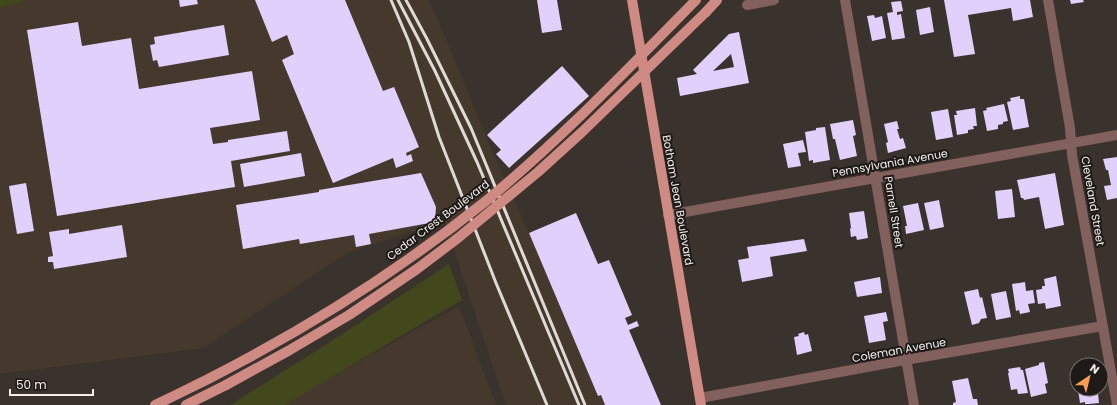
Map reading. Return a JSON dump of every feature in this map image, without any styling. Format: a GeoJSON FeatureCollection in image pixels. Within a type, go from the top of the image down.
{"type":"FeatureCollection","features":[{"type":"Feature","properties":{"kind":"main road","name":"Botham Jean Boulevard"},"geometry":{"type":"LineString","coordinates":[[632,0],[700,402]]}},
{"type":"Feature","properties":{"kind":"main road","name":"Cedar Crest Boulevard"},"geometry":{"type":"LineString","coordinates":[[155,405],[193,387],[296,331],[340,304],[446,232],[486,200],[559,137],[596,102],[696,0]]}},
{"type":"Feature","properties":{"kind":"main road"},"geometry":{"type":"LineString","coordinates":[[186,405],[288,351],[349,315],[417,269],[458,238],[538,172],[582,132],[717,0]]}},
{"type":"Feature","properties":{"kind":"street"},"geometry":{"type":"LineString","coordinates":[[747,5],[774,0]]}},
{"type":"Feature","properties":{"kind":"street","name":"Parnell Street"},"geometry":{"type":"LineString","coordinates":[[845,0],[876,178],[905,360],[914,405]]}},
{"type":"Feature","properties":{"kind":"street","name":"Cleveland Street"},"geometry":{"type":"LineString","coordinates":[[1048,0],[1070,128],[1074,163],[1117,405]]}},
{"type":"Feature","properties":{"kind":"street","name":"Pennsylvania Avenue"},"geometry":{"type":"LineString","coordinates":[[668,215],[1117,135]]}},
{"type":"Feature","properties":{"kind":"street","name":"Coleman Avenue"},"geometry":{"type":"LineString","coordinates":[[700,402],[905,360],[1103,326]]}},
{"type":"Feature","properties":{"kind":"shaded area"},"geometry":{"type":"Polygon","coordinates":[[[27,0],[428,0],[438,20],[491,148],[605,405],[506,405],[444,221],[347,253],[203,348],[0,374],[0,8],[27,0]]]}},
{"type":"Feature","properties":{"kind":"shaded area"},"geometry":{"type":"Polygon","coordinates":[[[459,306],[496,405],[281,405],[459,306]]]}},
{"type":"Feature","properties":{"kind":"green space"},"geometry":{"type":"Polygon","coordinates":[[[0,0],[27,0],[0,8],[0,0]]]}},
{"type":"Feature","properties":{"kind":"green space"},"geometry":{"type":"Polygon","coordinates":[[[449,264],[462,300],[284,405],[230,405],[313,353],[449,264]]]}},
{"type":"Feature","properties":{"kind":"building"},"geometry":{"type":"Polygon","coordinates":[[[179,0],[197,0],[198,4],[180,7],[179,0]]]}},
{"type":"Feature","properties":{"kind":"building"},"geometry":{"type":"Polygon","coordinates":[[[255,0],[345,0],[383,91],[394,87],[419,147],[406,153],[407,156],[411,154],[413,161],[396,168],[393,158],[333,183],[282,60],[294,54],[287,35],[272,42],[255,0]]]}},
{"type":"Feature","properties":{"kind":"building"},"geometry":{"type":"Polygon","coordinates":[[[537,0],[557,0],[562,30],[542,33],[537,0]]]}},
{"type":"Feature","properties":{"kind":"building"},"geometry":{"type":"Polygon","coordinates":[[[944,0],[1030,0],[1033,17],[1013,21],[1011,8],[968,15],[975,54],[954,57],[944,0]]]}},
{"type":"Feature","properties":{"kind":"building"},"geometry":{"type":"Polygon","coordinates":[[[1070,0],[1083,0],[1084,2],[1071,4],[1070,0]]]}},
{"type":"Feature","properties":{"kind":"building"},"geometry":{"type":"Polygon","coordinates":[[[901,1],[903,11],[897,12],[897,15],[901,14],[905,38],[892,40],[887,13],[893,12],[891,2],[901,1]]]}},
{"type":"Feature","properties":{"kind":"building"},"geometry":{"type":"Polygon","coordinates":[[[930,7],[934,32],[920,35],[916,10],[930,7]]]}},
{"type":"Feature","properties":{"kind":"building"},"geometry":{"type":"Polygon","coordinates":[[[874,15],[875,18],[882,16],[886,38],[872,41],[867,16],[874,15]]]}},
{"type":"Feature","properties":{"kind":"building"},"geometry":{"type":"Polygon","coordinates":[[[78,22],[82,46],[131,38],[139,89],[252,71],[260,120],[210,128],[213,144],[228,142],[228,140],[287,131],[290,151],[231,161],[235,187],[57,216],[27,30],[78,22]]]}},
{"type":"Feature","properties":{"kind":"building"},"geometry":{"type":"Polygon","coordinates":[[[224,25],[229,55],[159,67],[157,60],[153,61],[150,45],[155,44],[154,37],[224,25]]]}},
{"type":"Feature","properties":{"kind":"building"},"geometry":{"type":"Polygon","coordinates":[[[739,32],[749,83],[680,96],[677,78],[697,74],[693,70],[729,34],[739,32]],[[731,54],[713,71],[734,67],[731,54]]]}},
{"type":"Feature","properties":{"kind":"building"},"geometry":{"type":"Polygon","coordinates":[[[562,66],[589,96],[509,168],[496,154],[501,150],[487,135],[562,66]]]}},
{"type":"Feature","properties":{"kind":"building"},"geometry":{"type":"Polygon","coordinates":[[[1020,96],[1020,99],[1024,99],[1029,127],[1013,130],[1007,102],[1011,101],[1010,98],[1020,96]]]}},
{"type":"Feature","properties":{"kind":"building"},"geometry":{"type":"Polygon","coordinates":[[[1004,104],[1008,121],[998,125],[998,129],[987,131],[983,111],[987,110],[986,108],[1004,104]]]}},
{"type":"Feature","properties":{"kind":"building"},"geometry":{"type":"Polygon","coordinates":[[[975,108],[977,126],[973,126],[974,129],[968,130],[968,133],[957,135],[954,115],[957,115],[956,111],[975,108]]]}},
{"type":"Feature","properties":{"kind":"building"},"geometry":{"type":"Polygon","coordinates":[[[948,109],[953,137],[936,140],[931,112],[948,109]]]}},
{"type":"Feature","properties":{"kind":"building"},"geometry":{"type":"Polygon","coordinates":[[[853,120],[856,135],[853,136],[857,156],[840,160],[830,124],[853,120]]]}},
{"type":"Feature","properties":{"kind":"building"},"geometry":{"type":"Polygon","coordinates":[[[897,121],[899,129],[897,129],[900,139],[903,138],[906,148],[888,153],[886,143],[888,142],[884,124],[897,121]]]}},
{"type":"Feature","properties":{"kind":"building"},"geometry":{"type":"Polygon","coordinates":[[[825,127],[830,160],[813,163],[813,160],[809,161],[805,132],[816,130],[816,128],[825,127]]]}},
{"type":"Feature","properties":{"kind":"building"},"geometry":{"type":"Polygon","coordinates":[[[803,140],[806,152],[798,153],[801,166],[788,168],[783,144],[803,140]]]}},
{"type":"Feature","properties":{"kind":"building"},"geometry":{"type":"Polygon","coordinates":[[[301,153],[305,176],[244,187],[240,164],[301,153]]]}},
{"type":"Feature","properties":{"kind":"building"},"geometry":{"type":"Polygon","coordinates":[[[1117,157],[1117,198],[1107,200],[1104,186],[1111,185],[1108,170],[1106,170],[1103,159],[1117,157]]]}},
{"type":"Feature","properties":{"kind":"building"},"geometry":{"type":"Polygon","coordinates":[[[421,173],[436,207],[435,222],[369,234],[371,244],[356,247],[354,235],[300,244],[299,239],[243,249],[236,205],[319,192],[319,190],[421,173]]]}},
{"type":"Feature","properties":{"kind":"building"},"geometry":{"type":"Polygon","coordinates":[[[1055,173],[1064,225],[1045,229],[1039,197],[1024,200],[1021,198],[1017,180],[1055,173]]]}},
{"type":"Feature","properties":{"kind":"building"},"geometry":{"type":"Polygon","coordinates":[[[26,183],[34,231],[17,234],[9,186],[26,183]]]}},
{"type":"Feature","properties":{"kind":"building"},"geometry":{"type":"Polygon","coordinates":[[[1012,189],[1015,217],[998,219],[995,191],[1012,189]]]}},
{"type":"Feature","properties":{"kind":"building"},"geometry":{"type":"Polygon","coordinates":[[[939,200],[944,227],[930,230],[924,203],[939,200]]]}},
{"type":"Feature","properties":{"kind":"building"},"geometry":{"type":"Polygon","coordinates":[[[918,203],[924,230],[906,234],[905,226],[907,226],[903,206],[918,203]]]}},
{"type":"Feature","properties":{"kind":"building"},"geometry":{"type":"Polygon","coordinates":[[[864,211],[868,238],[857,240],[856,236],[851,237],[849,213],[864,211]]]}},
{"type":"Feature","properties":{"kind":"building"},"geometry":{"type":"Polygon","coordinates":[[[576,213],[598,264],[609,260],[632,315],[625,318],[628,325],[637,321],[639,326],[629,330],[661,405],[605,405],[601,395],[598,396],[529,233],[576,213]]]}},
{"type":"Feature","properties":{"kind":"building"},"geometry":{"type":"Polygon","coordinates":[[[122,225],[127,257],[54,269],[53,262],[48,262],[48,257],[53,256],[49,232],[69,229],[69,234],[122,225]]]}},
{"type":"Feature","properties":{"kind":"building"},"geometry":{"type":"Polygon","coordinates":[[[804,239],[807,251],[770,257],[773,276],[742,282],[738,260],[749,258],[747,247],[804,239]]]}},
{"type":"Feature","properties":{"kind":"building"},"geometry":{"type":"Polygon","coordinates":[[[1056,276],[1061,306],[1046,309],[1045,303],[1038,304],[1036,290],[1042,289],[1042,286],[1045,286],[1044,279],[1056,276]]]}},
{"type":"Feature","properties":{"kind":"building"},"geometry":{"type":"Polygon","coordinates":[[[880,277],[882,293],[857,297],[854,282],[880,277]]]}},
{"type":"Feature","properties":{"kind":"building"},"geometry":{"type":"Polygon","coordinates":[[[1025,282],[1026,291],[1033,290],[1035,303],[1028,304],[1030,312],[1020,314],[1019,310],[1016,311],[1012,284],[1025,282]]]}},
{"type":"Feature","properties":{"kind":"building"},"geometry":{"type":"Polygon","coordinates":[[[978,289],[980,298],[982,297],[987,318],[981,319],[979,323],[972,325],[964,292],[978,289]]]}},
{"type":"Feature","properties":{"kind":"building"},"geometry":{"type":"Polygon","coordinates":[[[1006,291],[1011,317],[996,320],[991,294],[1006,291]]]}},
{"type":"Feature","properties":{"kind":"building"},"geometry":{"type":"Polygon","coordinates":[[[886,312],[888,321],[883,322],[886,340],[869,343],[864,316],[886,312]]]}},
{"type":"Feature","properties":{"kind":"building"},"geometry":{"type":"Polygon","coordinates":[[[804,332],[805,335],[808,334],[812,351],[797,355],[794,337],[799,336],[798,334],[804,332]]]}},
{"type":"Feature","properties":{"kind":"building"},"geometry":{"type":"Polygon","coordinates":[[[1044,362],[1048,383],[1045,384],[1047,393],[1031,397],[1025,369],[1044,362]]]}},
{"type":"Feature","properties":{"kind":"building"},"geometry":{"type":"Polygon","coordinates":[[[1020,367],[1021,370],[1023,370],[1028,393],[1018,394],[1017,389],[1011,390],[1008,369],[1020,367]]]}},
{"type":"Feature","properties":{"kind":"building"},"geometry":{"type":"Polygon","coordinates":[[[968,378],[973,399],[977,399],[978,405],[953,405],[953,403],[956,402],[952,381],[968,378]]]}},
{"type":"Feature","properties":{"kind":"building"},"geometry":{"type":"Polygon","coordinates":[[[1079,397],[1098,397],[1099,403],[1080,403],[1079,397]]]}},
{"type":"Feature","properties":{"kind":"railway"},"geometry":{"type":"LineString","coordinates":[[391,0],[409,42],[439,137],[496,283],[547,405]]}},
{"type":"Feature","properties":{"kind":"railway"},"geometry":{"type":"LineString","coordinates":[[398,0],[435,71],[477,162],[579,405]]}},
{"type":"Feature","properties":{"kind":"railway"},"geometry":{"type":"LineString","coordinates":[[406,0],[471,128],[585,405]]}}]}
